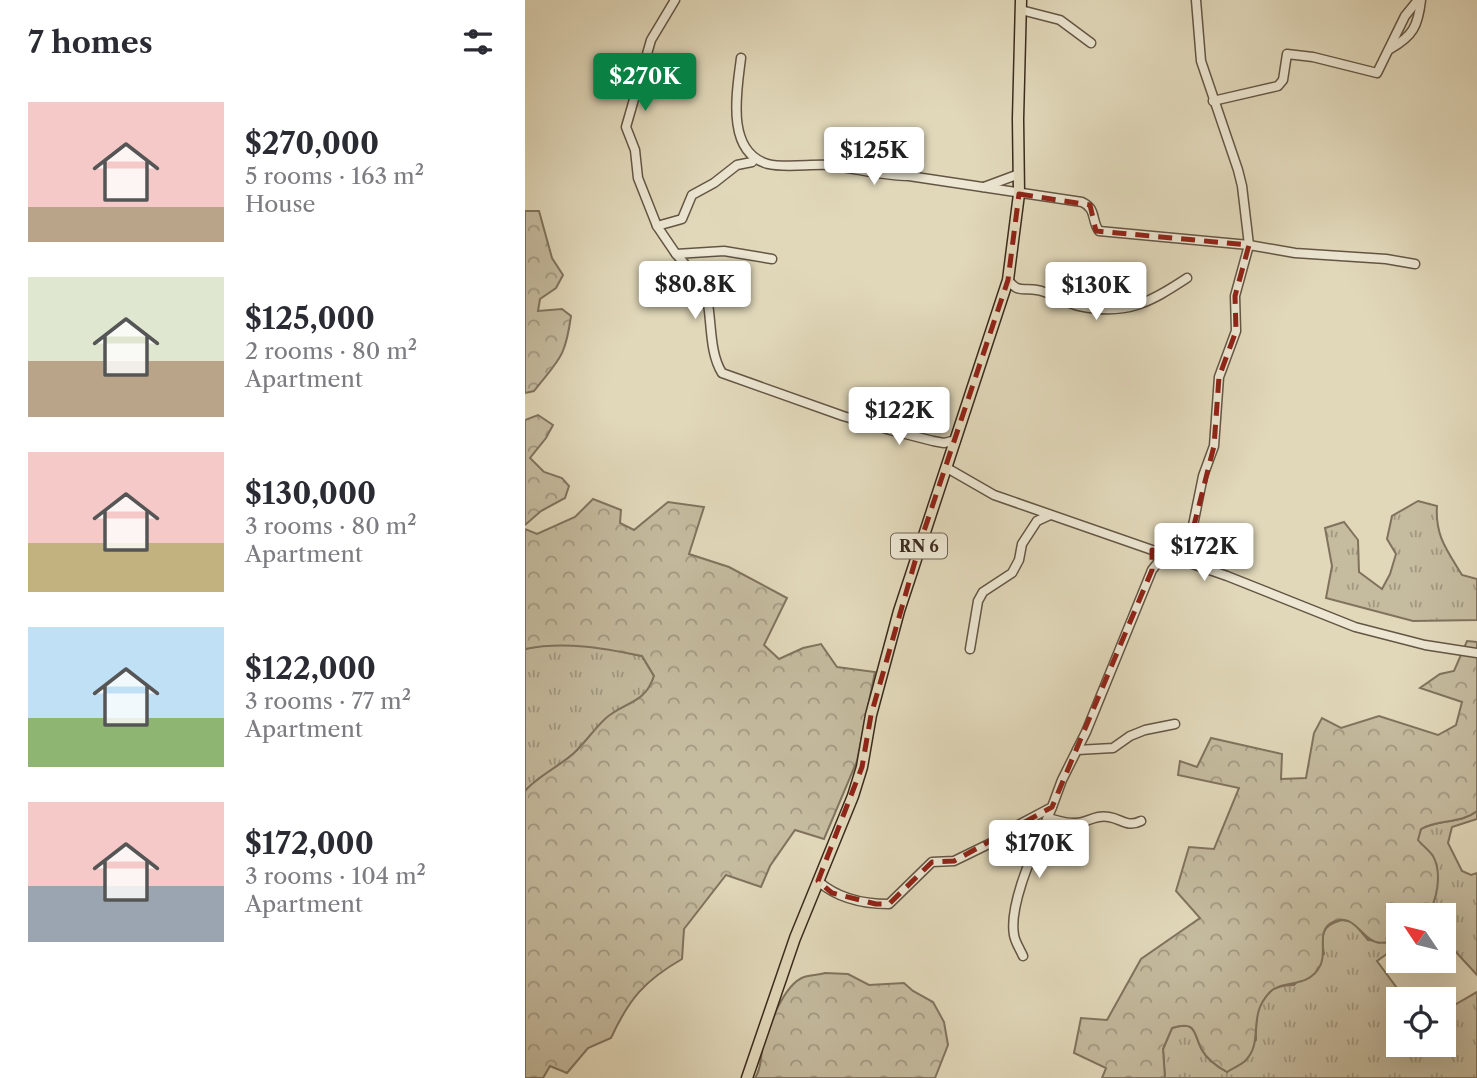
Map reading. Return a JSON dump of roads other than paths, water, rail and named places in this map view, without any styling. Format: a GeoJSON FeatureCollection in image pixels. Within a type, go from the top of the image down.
{"type":"FeatureCollection","features":[{"type":"Feature","properties":{"kind":"main road","name":"RN 6"},"geometry":{"type":"LineString","coordinates":[[747,1078],[795,938],[856,786],[871,715],[899,611],[1008,280],[1019,194],[1021,5]]}},
{"type":"Feature","properties":{"kind":"street"},"geometry":{"type":"LineString","coordinates":[[675,0],[651,40],[626,127],[635,150],[638,177],[657,226],[707,296],[715,352],[722,373],[890,430],[944,443],[956,440]]}},
{"type":"Feature","properties":{"kind":"street"},"geometry":{"type":"LineString","coordinates":[[1023,956],[1014,937],[1016,902],[1062,780],[1152,569],[1160,560],[1185,554],[1189,545],[1203,477],[1214,446],[1219,377],[1236,331],[1235,296],[1249,245],[1242,186],[1201,61],[1196,0]]}},
{"type":"Feature","properties":{"kind":"street"},"geometry":{"type":"LineString","coordinates":[[1213,101],[1278,86],[1283,80],[1287,54],[1313,57],[1377,73],[1405,16],[1420,0]]}},
{"type":"Feature","properties":{"kind":"street"},"geometry":{"type":"LineString","coordinates":[[1391,49],[1410,35],[1416,25],[1420,0]]}},
{"type":"Feature","properties":{"kind":"street"},"geometry":{"type":"LineString","coordinates":[[1021,5],[1060,20],[1091,43]]}},
{"type":"Feature","properties":{"kind":"street"},"geometry":{"type":"LineString","coordinates":[[741,58],[737,92],[737,131],[749,151],[768,164],[827,165],[1082,202],[1090,205],[1099,231],[1415,264]]}},
{"type":"Feature","properties":{"kind":"street"},"geometry":{"type":"LineString","coordinates":[[657,226],[682,219],[692,195],[714,183],[737,165],[752,162]]}},
{"type":"Feature","properties":{"kind":"street"},"geometry":{"type":"LineString","coordinates":[[981,188],[1019,174]]}},
{"type":"Feature","properties":{"kind":"street"},"geometry":{"type":"LineString","coordinates":[[676,254],[724,251],[772,259]]}},
{"type":"Feature","properties":{"kind":"street"},"geometry":{"type":"LineString","coordinates":[[1008,280],[1017,288],[1025,291],[1038,290],[1077,306],[1117,309],[1144,304],[1187,278]]}},
{"type":"Feature","properties":{"kind":"street"},"geometry":{"type":"LineString","coordinates":[[947,468],[993,495],[1145,549],[1173,556],[1355,628],[1425,645],[1477,653]]}},
{"type":"Feature","properties":{"kind":"street"},"geometry":{"type":"LineString","coordinates":[[970,649],[978,601],[983,592],[1012,573],[1019,560],[1022,544],[1037,521],[1050,515]]}},
{"type":"Feature","properties":{"kind":"street"},"geometry":{"type":"LineString","coordinates":[[1145,549],[1151,557],[1152,569]]}},
{"type":"Feature","properties":{"kind":"street"},"geometry":{"type":"LineString","coordinates":[[1077,750],[1113,748],[1130,736],[1145,730],[1175,724]]}},
{"type":"Feature","properties":{"kind":"street"},"geometry":{"type":"LineString","coordinates":[[818,881],[832,893],[876,904],[889,904],[927,865],[937,861],[954,861],[993,842],[1052,807]]}},
{"type":"Feature","properties":{"kind":"street"},"geometry":{"type":"LineString","coordinates":[[1048,818],[1077,823],[1097,816],[1108,816],[1126,825],[1141,821]]}}]}
